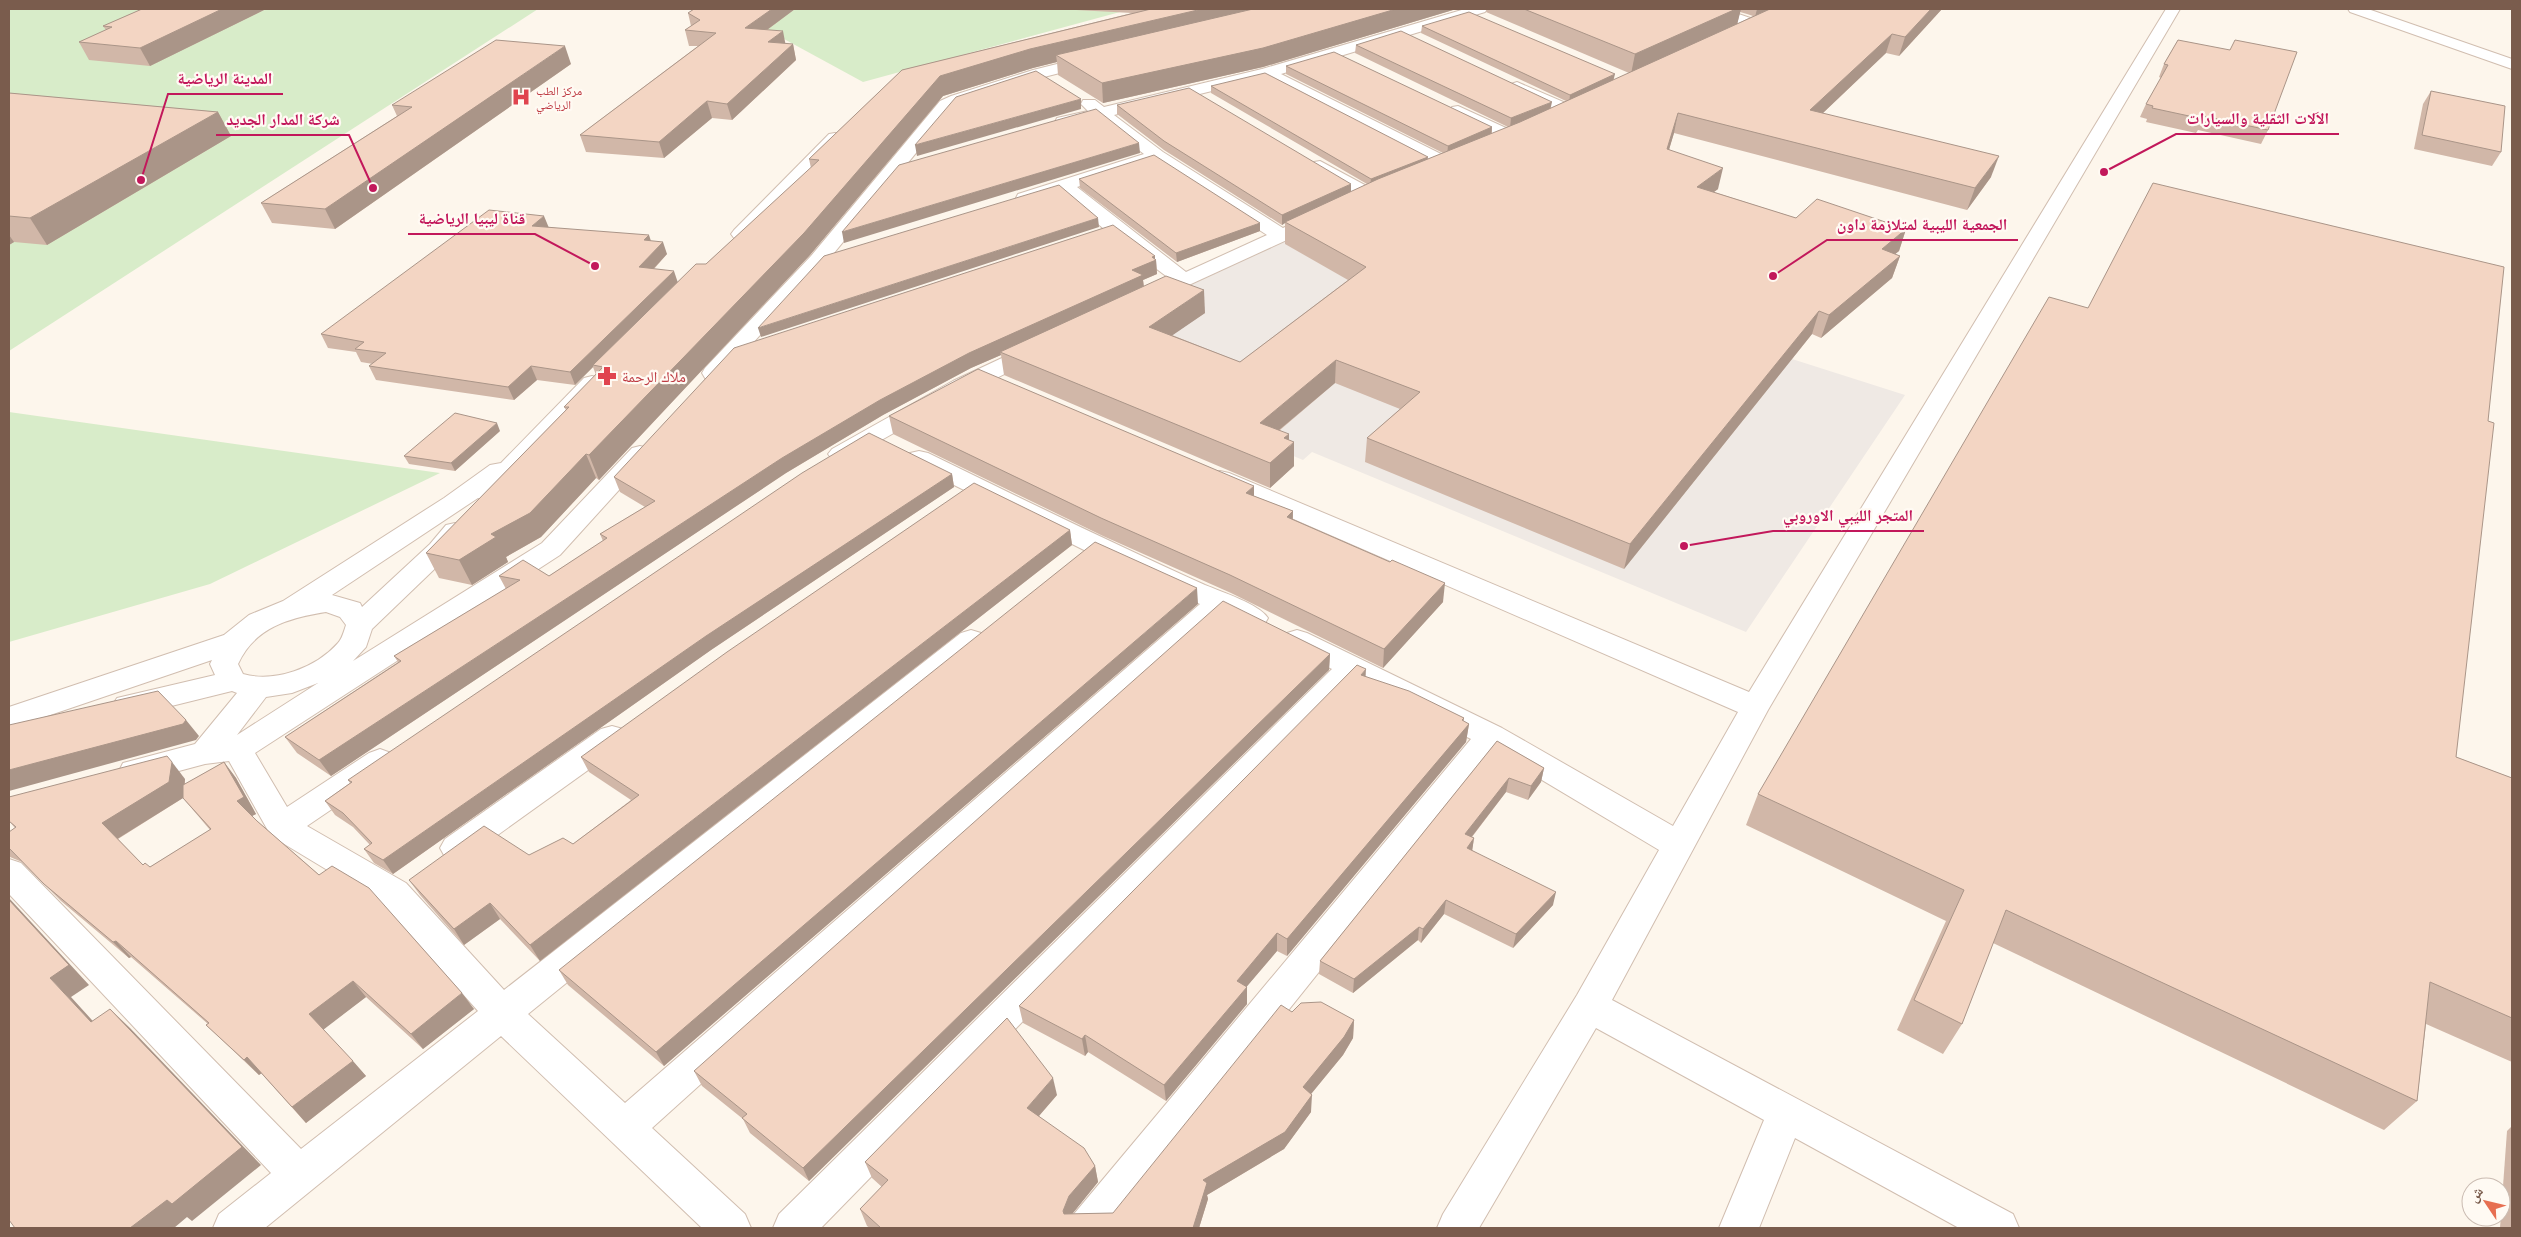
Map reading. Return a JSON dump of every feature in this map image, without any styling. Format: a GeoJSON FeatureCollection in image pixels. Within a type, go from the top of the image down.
{"type":"FeatureCollection","features":[{"type":"Feature","properties":{"kind":"street"},"geometry":{"type":"LineString","coordinates":[[1710,9],[1754,24]]}},
{"type":"Feature","properties":{"kind":"street"},"geometry":{"type":"LineString","coordinates":[[1457,1228],[1590,1006],[1755,707],[2173,9]]}},
{"type":"Feature","properties":{"kind":"street"},"geometry":{"type":"LineString","coordinates":[[2355,9],[2512,64]]}},
{"type":"Feature","properties":{"kind":"street"},"geometry":{"type":"LineString","coordinates":[[1044,127],[1100,111],[1267,73],[1474,12]]}},
{"type":"Feature","properties":{"kind":"street"},"geometry":{"type":"LineString","coordinates":[[1728,36],[1771,16]]}},
{"type":"Feature","properties":{"kind":"street"},"geometry":{"type":"LineString","coordinates":[[1403,33],[1420,42]]}},
{"type":"Feature","properties":{"kind":"street"},"geometry":{"type":"LineString","coordinates":[[1335,52],[1361,65]]}},
{"type":"Feature","properties":{"kind":"street"},"geometry":{"type":"LineString","coordinates":[[702,385],[818,260],[950,102],[1039,73],[1114,55]]}},
{"type":"Feature","properties":{"kind":"street"},"geometry":{"type":"LineString","coordinates":[[1039,73],[1062,88]]}},
{"type":"Feature","properties":{"kind":"street"},"geometry":{"type":"LineString","coordinates":[[1267,73],[1447,164]]}},
{"type":"Feature","properties":{"kind":"street"},"geometry":{"type":"LineString","coordinates":[[1499,78],[1569,111]]}},
{"type":"Feature","properties":{"kind":"street"},"geometry":{"type":"LineString","coordinates":[[1192,90],[1217,105]]}},
{"type":"Feature","properties":{"kind":"street"},"geometry":{"type":"LineString","coordinates":[[1077,97],[1100,111],[1157,156],[1281,235]]}},
{"type":"Feature","properties":{"kind":"street"},"geometry":{"type":"LineString","coordinates":[[1440,103],[1527,129]]}},
{"type":"Feature","properties":{"kind":"street"},"geometry":{"type":"LineString","coordinates":[[1492,144],[1587,103]]}},
{"type":"Feature","properties":{"kind":"street"},"geometry":{"type":"LineString","coordinates":[[728,247],[849,124]]}},
{"type":"Feature","properties":{"kind":"street"},"geometry":{"type":"LineString","coordinates":[[1302,155],[1378,192],[1352,203]]}},
{"type":"Feature","properties":{"kind":"street"},"geometry":{"type":"LineString","coordinates":[[1007,203],[1157,156]]}},
{"type":"Feature","properties":{"kind":"street"},"geometry":{"type":"LineString","coordinates":[[1421,174],[1465,156]]}},
{"type":"Feature","properties":{"kind":"street"},"geometry":{"type":"LineString","coordinates":[[893,170],[921,162]]}},
{"type":"Feature","properties":{"kind":"street"},"geometry":{"type":"LineString","coordinates":[[1064,186],[1107,233],[1184,280]]}},
{"type":"Feature","properties":{"kind":"street"},"geometry":{"type":"LineString","coordinates":[[1131,305],[1334,211]]}},
{"type":"Feature","properties":{"kind":"street"},"geometry":{"type":"LineString","coordinates":[[818,260],[846,252]]}},
{"type":"Feature","properties":{"kind":"street"},"geometry":{"type":"LineString","coordinates":[[822,465],[980,375],[1051,342]]}},
{"type":"Feature","properties":{"kind":"street"},"geometry":{"type":"LineString","coordinates":[[728,356],[766,344]]}},
{"type":"Feature","properties":{"kind":"street"},"geometry":{"type":"LineString","coordinates":[[327,668],[352,647],[360,625],[439,550],[521,455],[604,372]]}},
{"type":"Feature","properties":{"kind":"street"},"geometry":{"type":"LineString","coordinates":[[980,375],[1008,387]]}},
{"type":"Feature","properties":{"kind":"street"},"geometry":{"type":"LineString","coordinates":[[873,435],[976,486],[1081,553],[1220,601],[1492,736],[1678,845]]}},
{"type":"Feature","properties":{"kind":"street"},"geometry":{"type":"LineString","coordinates":[[111,777],[221,751],[418,635],[551,549],[655,436]]}},
{"type":"Feature","properties":{"kind":"street"},"geometry":{"type":"LineString","coordinates":[[9,718],[234,642],[259,622],[293,608],[453,504],[521,455]]}},
{"type":"Feature","properties":{"kind":"street"},"geometry":{"type":"LineString","coordinates":[[1199,469],[1755,707]]}},
{"type":"Feature","properties":{"kind":"street"},"geometry":{"type":"LineString","coordinates":[[952,502],[976,486]]}},
{"type":"Feature","properties":{"kind":"street"},"geometry":{"type":"LineString","coordinates":[[624,1129],[1220,601]]}},
{"type":"Feature","properties":{"kind":"street"},"geometry":{"type":"LineString","coordinates":[[293,608],[326,603],[350,610],[360,625]]}},
{"type":"Feature","properties":{"kind":"street"},"geometry":{"type":"LineString","coordinates":[[233,1228],[298,1174],[992,624]]}},
{"type":"Feature","properties":{"kind":"street"},"geometry":{"type":"LineString","coordinates":[[9,733],[245,684],[292,683],[327,668],[361,660],[418,635]]}},
{"type":"Feature","properties":{"kind":"street"},"geometry":{"type":"LineString","coordinates":[[234,642],[224,664],[245,684]]}},
{"type":"Feature","properties":{"kind":"street"},"geometry":{"type":"LineString","coordinates":[[793,1228],[1352,667]]}},
{"type":"Feature","properties":{"kind":"street"},"geometry":{"type":"LineString","coordinates":[[221,751],[245,684]]}},
{"type":"Feature","properties":{"kind":"street"},"geometry":{"type":"LineString","coordinates":[[415,877],[634,722]]}},
{"type":"Feature","properties":{"kind":"street"},"geometry":{"type":"LineString","coordinates":[[1088,1228],[1492,736]]}},
{"type":"Feature","properties":{"kind":"street"},"geometry":{"type":"LineString","coordinates":[[282,827],[405,745]]}},
{"type":"Feature","properties":{"kind":"street"},"geometry":{"type":"LineString","coordinates":[[221,751],[282,827],[415,877],[502,1013],[731,1228]]}},
{"type":"Feature","properties":{"kind":"street"},"geometry":{"type":"LineString","coordinates":[[9,872],[298,1174]]}},
{"type":"Feature","properties":{"kind":"street"},"geometry":{"type":"LineString","coordinates":[[1590,1006],[1999,1228]]}},
{"type":"Feature","properties":{"kind":"street"},"geometry":{"type":"LineString","coordinates":[[1739,1228],[1786,1114]]}},
{"type":"Feature","properties":{"kind":"shaded area"},"geometry":{"type":"Polygon","coordinates":[[[1354,207],[1792,359],[1905,395],[1746,632],[1312,452],[1303,460],[1090,371],[1058,348],[1354,207]]]}},
{"type":"Feature","properties":{"kind":"green space"},"geometry":{"type":"Polygon","coordinates":[[[9,9],[538,9],[9,351],[9,9]]]}},
{"type":"Feature","properties":{"kind":"green space"},"geometry":{"type":"Polygon","coordinates":[[[729,9],[1131,9],[863,82],[729,9]]]}},
{"type":"Feature","properties":{"kind":"green space"},"geometry":{"type":"Polygon","coordinates":[[[9,412],[440,473],[210,584],[9,642],[9,412]]]}},
{"type":"Feature","properties":{"kind":"building"},"geometry":{"type":"Polygon","coordinates":[[[142,9],[222,9],[140,48],[79,42],[112,27],[103,26],[142,9]]]}},
{"type":"Feature","properties":{"kind":"building"},"geometry":{"type":"Polygon","coordinates":[[[694,9],[772,9],[745,28],[783,31],[768,42],[793,44],[727,104],[707,101],[659,142],[580,135],[716,33],[685,30],[700,20],[688,13],[694,9]]]}},
{"type":"Feature","properties":{"kind":"building"},"geometry":{"type":"Polygon","coordinates":[[[1151,9],[1202,9],[1030,49],[940,76],[804,233],[589,455],[586,454],[530,513],[491,534],[496,537],[459,560],[426,553],[569,407],[564,407],[603,367],[593,365],[696,264],[706,264],[819,160],[809,159],[902,70],[1151,9]]]}},
{"type":"Feature","properties":{"kind":"building"},"geometry":{"type":"Polygon","coordinates":[[[1253,9],[1396,9],[1263,48],[1102,83],[1056,55],[1253,9]]]}},
{"type":"Feature","properties":{"kind":"building"},"geometry":{"type":"Polygon","coordinates":[[[1524,9],[1736,9],[1635,54],[1524,9]]]}},
{"type":"Feature","properties":{"kind":"building"},"geometry":{"type":"Polygon","coordinates":[[[1770,9],[1931,9],[1905,37],[1892,34],[1810,110],[1999,156],[1975,188],[1678,113],[1667,149],[1723,168],[1697,187],[1796,218],[1817,199],[1906,229],[1882,249],[1900,256],[1829,315],[1819,311],[1630,544],[1367,438],[1420,392],[1336,360],[1260,423],[1289,434],[1284,438],[1294,442],[1270,463],[1000,352],[1166,276],[1204,290],[1149,327],[1240,362],[1366,267],[1285,222],[1378,179],[1520,122],[1770,9]]]}},
{"type":"Feature","properties":{"kind":"building"},"geometry":{"type":"Polygon","coordinates":[[[1469,12],[1615,74],[1570,95],[1422,26],[1469,12]]]}},
{"type":"Feature","properties":{"kind":"building"},"geometry":{"type":"Polygon","coordinates":[[[1401,31],[1552,102],[1511,118],[1356,45],[1401,31]]]}},
{"type":"Feature","properties":{"kind":"building"},"geometry":{"type":"Polygon","coordinates":[[[496,40],[565,46],[325,209],[261,203],[412,107],[392,105],[496,40]]]}},
{"type":"Feature","properties":{"kind":"building"},"geometry":{"type":"Polygon","coordinates":[[[2178,40],[2230,50],[2235,40],[2297,52],[2268,130],[2204,116],[2203,119],[2152,108],[2153,106],[2146,104],[2168,65],[2164,64],[2178,40]]]}},
{"type":"Feature","properties":{"kind":"building"},"geometry":{"type":"Polygon","coordinates":[[[1334,52],[1492,127],[1448,146],[1286,66],[1334,52]]]}},
{"type":"Feature","properties":{"kind":"building"},"geometry":{"type":"Polygon","coordinates":[[[1036,71],[1081,99],[915,145],[956,97],[1036,71]]]}},
{"type":"Feature","properties":{"kind":"building"},"geometry":{"type":"Polygon","coordinates":[[[1265,73],[1428,157],[1371,179],[1211,86],[1265,73]]]}},
{"type":"Feature","properties":{"kind":"building"},"geometry":{"type":"Polygon","coordinates":[[[1189,88],[1351,184],[1282,215],[1164,141],[1117,105],[1189,88]]]}},
{"type":"Feature","properties":{"kind":"building"},"geometry":{"type":"Polygon","coordinates":[[[2431,91],[2505,106],[2501,152],[2422,135],[2431,91]]]}},
{"type":"Feature","properties":{"kind":"building"},"geometry":{"type":"Polygon","coordinates":[[[9,93],[218,112],[30,218],[9,216],[9,93]]]}},
{"type":"Feature","properties":{"kind":"building"},"geometry":{"type":"Polygon","coordinates":[[[1096,109],[1139,143],[842,232],[899,165],[1096,109]]]}},
{"type":"Feature","properties":{"kind":"building"},"geometry":{"type":"Polygon","coordinates":[[[1154,155],[1260,223],[1176,253],[1079,179],[1154,155]]]}},
{"type":"Feature","properties":{"kind":"building"},"geometry":{"type":"Polygon","coordinates":[[[2153,183],[2504,267],[2488,421],[2494,423],[2456,757],[2512,778],[2512,1018],[2430,982],[2417,1101],[2006,910],[1962,1024],[1914,1000],[1964,890],[1758,794],[2049,297],[2088,308],[2153,183]]]}},
{"type":"Feature","properties":{"kind":"building"},"geometry":{"type":"Polygon","coordinates":[[[1059,185],[1098,218],[758,328],[824,256],[1059,185]]]}},
{"type":"Feature","properties":{"kind":"building"},"geometry":{"type":"Polygon","coordinates":[[[489,210],[544,216],[532,226],[649,235],[644,240],[663,242],[639,267],[674,271],[570,372],[531,366],[508,387],[369,366],[386,353],[355,349],[364,342],[321,334],[489,210]]]}},
{"type":"Feature","properties":{"kind":"building"},"geometry":{"type":"Polygon","coordinates":[[[1113,225],[1155,256],[1152,257],[1156,260],[1132,270],[1143,275],[969,353],[880,400],[782,458],[319,760],[285,737],[401,661],[394,656],[520,580],[499,576],[523,560],[549,576],[607,538],[600,534],[655,501],[614,477],[734,348],[1113,225]]]}},
{"type":"Feature","properties":{"kind":"building"},"geometry":{"type":"Polygon","coordinates":[[[978,369],[1254,486],[1246,493],[1293,511],[1287,517],[1390,562],[1392,560],[1445,583],[1384,649],[1230,575],[1101,518],[889,416],[978,369]]]}},
{"type":"Feature","properties":{"kind":"building"},"geometry":{"type":"Polygon","coordinates":[[[455,413],[497,423],[451,463],[404,456],[455,413]]]}},
{"type":"Feature","properties":{"kind":"building"},"geometry":{"type":"Polygon","coordinates":[[[869,433],[952,474],[706,636],[383,860],[364,849],[372,843],[343,813],[325,801],[352,782],[348,780],[802,473],[869,433]]]}},
{"type":"Feature","properties":{"kind":"building"},"geometry":{"type":"Polygon","coordinates":[[[974,483],[1070,530],[530,945],[490,903],[454,929],[409,880],[484,826],[529,855],[563,838],[573,844],[639,795],[581,757],[727,652],[974,483]]]}},
{"type":"Feature","properties":{"kind":"building"},"geometry":{"type":"Polygon","coordinates":[[[1095,542],[1197,588],[656,1052],[559,970],[1095,542]]]}},
{"type":"Feature","properties":{"kind":"building"},"geometry":{"type":"Polygon","coordinates":[[[1223,601],[1330,654],[803,1168],[742,1118],[747,1114],[694,1071],[1223,601]]]}},
{"type":"Feature","properties":{"kind":"building"},"geometry":{"type":"Polygon","coordinates":[[[1357,665],[1366,669],[1361,675],[1409,691],[1464,718],[1462,720],[1469,724],[1287,939],[1277,933],[1237,981],[1247,987],[1164,1085],[1085,1035],[1082,1039],[1019,1006],[1357,665]]]}},
{"type":"Feature","properties":{"kind":"building"},"geometry":{"type":"Polygon","coordinates":[[[158,691],[186,720],[183,724],[9,770],[9,725],[158,691]]]}},
{"type":"Feature","properties":{"kind":"building"},"geometry":{"type":"Polygon","coordinates":[[[1497,741],[1544,768],[1531,786],[1509,778],[1465,834],[1474,838],[1467,848],[1556,892],[1516,934],[1446,900],[1423,929],[1419,927],[1354,979],[1320,961],[1497,741]]]}},
{"type":"Feature","properties":{"kind":"building"},"geometry":{"type":"Polygon","coordinates":[[[167,756],[172,762],[169,782],[102,823],[143,865],[145,863],[150,867],[211,829],[183,798],[183,785],[224,762],[244,797],[237,801],[257,821],[319,875],[332,866],[369,888],[462,993],[411,1034],[353,981],[309,1014],[353,1061],[292,1107],[247,1057],[244,1060],[206,1025],[209,1023],[116,941],[113,942],[44,884],[9,848],[9,832],[16,827],[9,821],[9,797],[167,756]]]}},
{"type":"Feature","properties":{"kind":"building"},"geometry":{"type":"Polygon","coordinates":[[[9,900],[69,965],[50,978],[91,1022],[110,1009],[242,1147],[172,1204],[167,1200],[130,1228],[15,1228],[9,1220],[9,900]]]}},
{"type":"Feature","properties":{"kind":"building"},"geometry":{"type":"Polygon","coordinates":[[[1321,1002],[1354,1020],[1344,1037],[1303,1087],[1312,1095],[1285,1132],[1203,1180],[1207,1183],[1193,1228],[881,1228],[860,1209],[888,1180],[865,1162],[1007,1018],[1053,1078],[1027,1108],[1084,1148],[1095,1166],[1069,1196],[1063,1211],[1064,1214],[1113,1213],[1281,1005],[1292,1012],[1301,1003],[1321,1002]]]}},
{"type":"Feature","properties":{"kind":"place","name":"مركز الطب الرياضي"},"geometry":{"type":"Point","coordinates":[521,97]}},
{"type":"Feature","properties":{"kind":"place","name":"الاَلات الثقلية والسيارات"},"geometry":{"type":"Point","coordinates":[2104,172]}},
{"type":"Feature","properties":{"kind":"place","name":"المدينة الرياضية"},"geometry":{"type":"Point","coordinates":[141,180]}},
{"type":"Feature","properties":{"kind":"place","name":"شركة المدار الجديد"},"geometry":{"type":"Point","coordinates":[373,188]}},
{"type":"Feature","properties":{"kind":"place","name":"قناة ليبيا الرياضية"},"geometry":{"type":"Point","coordinates":[595,266]}},
{"type":"Feature","properties":{"kind":"place","name":"الجمعية الليبية لمتلازمة داون"},"geometry":{"type":"Point","coordinates":[1773,276]}},
{"type":"Feature","properties":{"kind":"place","name":"ملاك الرحمة"},"geometry":{"type":"Point","coordinates":[607,376]}},
{"type":"Feature","properties":{"kind":"place","name":"المتجر الليبي الاوروبي"},"geometry":{"type":"Point","coordinates":[1684,546]}}]}
